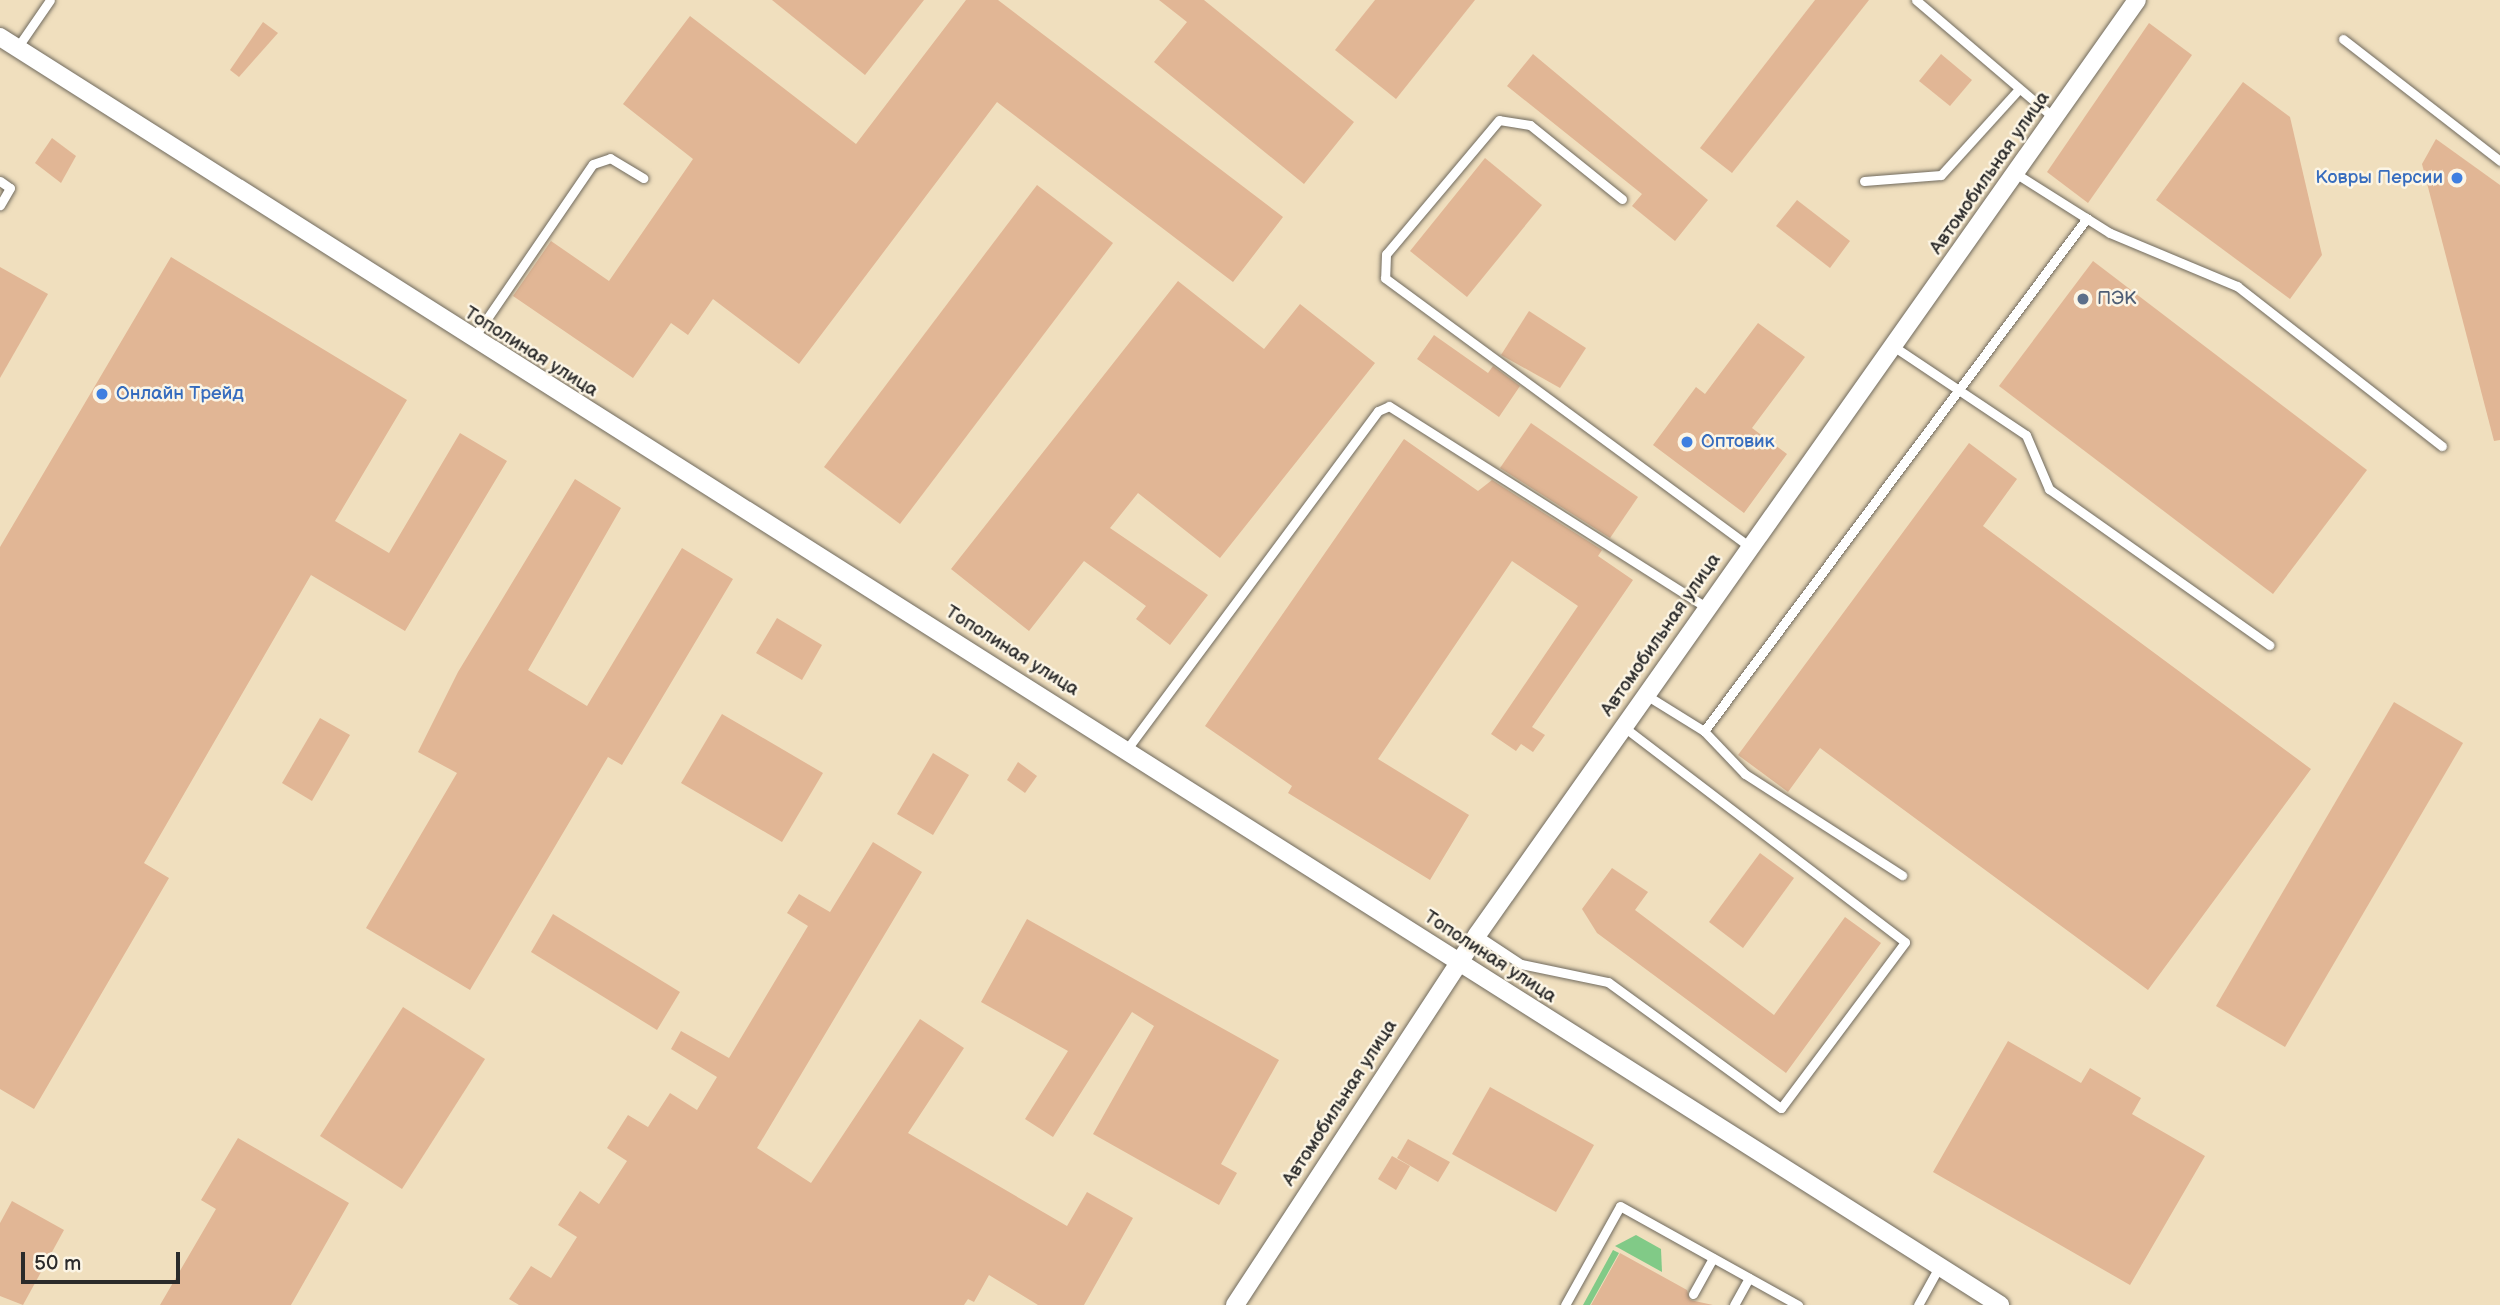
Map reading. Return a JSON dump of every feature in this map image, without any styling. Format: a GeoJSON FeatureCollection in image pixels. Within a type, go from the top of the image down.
{"type":"FeatureCollection","features":[{"type":"Feature","properties":{"kind":"street","name":"Автомобильная улица"},"geometry":{"type":"LineString","coordinates":[[1238,1304],[1459,962],[1622,726],[2137,0]]}},
{"type":"Feature","properties":{"kind":"street","name":"Тополиная улица"},"geometry":{"type":"LineString","coordinates":[[0,37],[472,340],[1127,749],[2000,1305]]}},
{"type":"Feature","properties":{"kind":"lane"},"geometry":{"type":"LineString","coordinates":[[17,48],[50,0]]}},
{"type":"Feature","properties":{"kind":"lane"},"geometry":{"type":"LineString","coordinates":[[1916,0],[2054,118]]}},
{"type":"Feature","properties":{"kind":"lane"},"geometry":{"type":"LineString","coordinates":[[2343,39],[2500,161]]}},
{"type":"Feature","properties":{"kind":"lane"},"geometry":{"type":"LineString","coordinates":[[1864,181],[1941,174],[2020,89]]}},
{"type":"Feature","properties":{"kind":"lane"},"geometry":{"type":"LineString","coordinates":[[1622,199],[1530,125],[1499,120],[1387,254],[1385,278],[1750,547]]}},
{"type":"Feature","properties":{"kind":"lane"},"geometry":{"type":"LineString","coordinates":[[472,340],[593,164],[610,158],[643,178]]}},
{"type":"Feature","properties":{"kind":"lane"},"geometry":{"type":"LineString","coordinates":[[2015,173],[2087,218],[2237,286],[2442,446]]}},
{"type":"Feature","properties":{"kind":"lane"},"geometry":{"type":"LineString","coordinates":[[0,181],[10,188],[0,205]]}},
{"type":"Feature","properties":{"kind":"lane"},"geometry":{"type":"LineString","coordinates":[[1704,731],[2087,218]]}},
{"type":"Feature","properties":{"kind":"lane"},"geometry":{"type":"LineString","coordinates":[[1893,346],[2026,435],[2049,489],[2269,645]]}},
{"type":"Feature","properties":{"kind":"lane"},"geometry":{"type":"LineString","coordinates":[[1127,749],[1378,411],[1389,407],[1707,608]]}},
{"type":"Feature","properties":{"kind":"lane"},"geometry":{"type":"LineString","coordinates":[[1645,694],[1704,731],[1745,774],[1902,875]]}},
{"type":"Feature","properties":{"kind":"lane"},"geometry":{"type":"LineString","coordinates":[[1477,936],[1521,964],[1608,982],[1781,1108],[1905,942],[1622,726]]}},
{"type":"Feature","properties":{"kind":"lane"},"geometry":{"type":"LineString","coordinates":[[1565,1305],[1620,1206],[1798,1305]]}},
{"type":"Feature","properties":{"kind":"lane"},"geometry":{"type":"LineString","coordinates":[[1693,1294],[1713,1258]]}},
{"type":"Feature","properties":{"kind":"lane"},"geometry":{"type":"LineString","coordinates":[[1918,1305],[1939,1267]]}},
{"type":"Feature","properties":{"kind":"lane"},"geometry":{"type":"LineString","coordinates":[[1734,1305],[1749,1278]]}},
{"type":"Feature","properties":{"kind":"green space"},"geometry":{"type":"Polygon","coordinates":[[[1636,1235],[1661,1249],[1662,1272],[1615,1246],[1636,1235]]]}},
{"type":"Feature","properties":{"kind":"green space"},"geometry":{"type":"Polygon","coordinates":[[[1613,1250],[1619,1253],[1590,1305],[1583,1305],[1613,1250]]]}},
{"type":"Feature","properties":{"kind":"building"},"geometry":{"type":"Polygon","coordinates":[[[772,0],[924,0],[865,75],[772,0]]]}},
{"type":"Feature","properties":{"kind":"building"},"geometry":{"type":"Polygon","coordinates":[[[966,0],[998,0],[1283,217],[1233,282],[997,102],[799,364],[713,299],[688,335],[671,323],[633,378],[513,296],[551,241],[609,281],[693,159],[623,104],[690,16],[856,144],[966,0]]]}},
{"type":"Feature","properties":{"kind":"building"},"geometry":{"type":"Polygon","coordinates":[[[1159,0],[1204,0],[1354,122],[1304,184],[1154,62],[1187,22],[1159,0]]]}},
{"type":"Feature","properties":{"kind":"building"},"geometry":{"type":"Polygon","coordinates":[[[1375,0],[1475,0],[1396,99],[1335,50],[1375,0]]]}},
{"type":"Feature","properties":{"kind":"building"},"geometry":{"type":"Polygon","coordinates":[[[1815,0],[1869,0],[1732,173],[1700,148],[1815,0]]]}},
{"type":"Feature","properties":{"kind":"building"},"geometry":{"type":"Polygon","coordinates":[[[263,22],[278,33],[239,77],[230,70],[263,22]]]}},
{"type":"Feature","properties":{"kind":"building"},"geometry":{"type":"Polygon","coordinates":[[[2149,23],[2192,55],[2088,203],[2047,172],[2149,23]]]}},
{"type":"Feature","properties":{"kind":"building"},"geometry":{"type":"Polygon","coordinates":[[[1533,54],[1708,200],[1675,241],[1632,206],[1642,194],[1507,86],[1533,54]]]}},
{"type":"Feature","properties":{"kind":"building"},"geometry":{"type":"Polygon","coordinates":[[[1941,54],[1972,80],[1950,106],[1919,81],[1941,54]]]}},
{"type":"Feature","properties":{"kind":"building"},"geometry":{"type":"Polygon","coordinates":[[[2243,82],[2290,117],[2322,255],[2290,299],[2156,200],[2243,82]]]}},
{"type":"Feature","properties":{"kind":"building"},"geometry":{"type":"Polygon","coordinates":[[[52,138],[76,156],[61,183],[35,163],[52,138]]]}},
{"type":"Feature","properties":{"kind":"building"},"geometry":{"type":"Polygon","coordinates":[[[2436,139],[2500,185],[2500,440],[2494,441],[2422,164],[2436,139]]]}},
{"type":"Feature","properties":{"kind":"building"},"geometry":{"type":"Polygon","coordinates":[[[1485,158],[1542,205],[1467,297],[1410,251],[1485,158]]]}},
{"type":"Feature","properties":{"kind":"building"},"geometry":{"type":"Polygon","coordinates":[[[1037,185],[1113,243],[900,524],[824,467],[1037,185]]]}},
{"type":"Feature","properties":{"kind":"building"},"geometry":{"type":"Polygon","coordinates":[[[1797,200],[1850,241],[1830,268],[1776,226],[1797,200]]]}},
{"type":"Feature","properties":{"kind":"building"},"geometry":{"type":"Polygon","coordinates":[[[171,257],[407,400],[335,521],[389,553],[460,433],[507,461],[405,631],[311,575],[144,863],[169,878],[34,1109],[0,1089],[0,547],[171,257]]]}},
{"type":"Feature","properties":{"kind":"building"},"geometry":{"type":"Polygon","coordinates":[[[2093,261],[2367,470],[2273,594],[1999,386],[2093,261]]]}},
{"type":"Feature","properties":{"kind":"building"},"geometry":{"type":"Polygon","coordinates":[[[0,267],[48,294],[0,378],[0,267]]]}},
{"type":"Feature","properties":{"kind":"building"},"geometry":{"type":"Polygon","coordinates":[[[1178,281],[1264,349],[1300,304],[1375,363],[1220,558],[1138,493],[1110,528],[1208,595],[1170,645],[1136,619],[1146,606],[1084,561],[1029,631],[951,569],[1178,281]]]}},
{"type":"Feature","properties":{"kind":"building"},"geometry":{"type":"Polygon","coordinates":[[[1529,311],[1586,348],[1560,388],[1501,355],[1529,311]]]}},
{"type":"Feature","properties":{"kind":"building"},"geometry":{"type":"Polygon","coordinates":[[[1758,323],[1805,357],[1752,428],[1787,454],[1744,513],[1653,445],[1696,387],[1705,394],[1758,323]]]}},
{"type":"Feature","properties":{"kind":"building"},"geometry":{"type":"Polygon","coordinates":[[[1434,335],[1488,373],[1493,366],[1520,386],[1499,417],[1417,359],[1434,335]]]}},
{"type":"Feature","properties":{"kind":"building"},"geometry":{"type":"Polygon","coordinates":[[[1531,423],[1638,497],[1610,538],[1500,468],[1531,423]]]}},
{"type":"Feature","properties":{"kind":"building"},"geometry":{"type":"Polygon","coordinates":[[[1404,439],[1478,491],[1492,480],[1602,550],[1598,556],[1633,580],[1532,727],[1545,735],[1533,752],[1521,744],[1516,751],[1491,734],[1578,606],[1512,561],[1378,759],[1469,815],[1430,880],[1288,793],[1292,786],[1205,726],[1404,439]]]}},
{"type":"Feature","properties":{"kind":"building"},"geometry":{"type":"Polygon","coordinates":[[[1969,443],[2017,479],[1983,526],[2311,769],[2148,990],[1820,748],[1788,792],[1738,755],[1969,443]]]}},
{"type":"Feature","properties":{"kind":"building"},"geometry":{"type":"Polygon","coordinates":[[[575,479],[621,508],[528,670],[587,706],[682,548],[733,579],[622,765],[608,757],[470,990],[366,928],[457,773],[418,752],[458,672],[575,479]]]}},
{"type":"Feature","properties":{"kind":"building"},"geometry":{"type":"Polygon","coordinates":[[[777,618],[822,645],[802,680],[756,653],[777,618]]]}},
{"type":"Feature","properties":{"kind":"building"},"geometry":{"type":"Polygon","coordinates":[[[2394,702],[2463,743],[2285,1047],[2216,1006],[2394,702]]]}},
{"type":"Feature","properties":{"kind":"building"},"geometry":{"type":"Polygon","coordinates":[[[722,714],[823,773],[782,842],[681,783],[722,714]]]}},
{"type":"Feature","properties":{"kind":"building"},"geometry":{"type":"Polygon","coordinates":[[[320,718],[350,735],[312,801],[282,783],[320,718]]]}},
{"type":"Feature","properties":{"kind":"building"},"geometry":{"type":"Polygon","coordinates":[[[933,753],[969,775],[933,835],[897,814],[933,753]]]}},
{"type":"Feature","properties":{"kind":"building"},"geometry":{"type":"Polygon","coordinates":[[[1018,762],[1037,776],[1025,793],[1007,780],[1018,762]]]}},
{"type":"Feature","properties":{"kind":"building"},"geometry":{"type":"Polygon","coordinates":[[[873,842],[922,872],[757,1148],[811,1183],[920,1019],[964,1048],[908,1133],[1067,1226],[1087,1192],[1133,1218],[1084,1305],[1038,1305],[989,1275],[974,1302],[968,1299],[964,1305],[519,1305],[509,1299],[531,1266],[551,1278],[577,1237],[558,1225],[580,1191],[599,1204],[627,1161],[607,1148],[628,1115],[648,1127],[670,1093],[697,1110],[717,1077],[671,1049],[681,1031],[729,1058],[808,926],[787,913],[799,894],[830,912],[873,842]]]}},
{"type":"Feature","properties":{"kind":"building"},"geometry":{"type":"Polygon","coordinates":[[[1760,853],[1794,878],[1743,948],[1709,922],[1760,853]]]}},
{"type":"Feature","properties":{"kind":"building"},"geometry":{"type":"Polygon","coordinates":[[[1612,868],[1648,892],[1635,910],[1774,1015],[1845,917],[1881,943],[1786,1073],[1597,933],[1582,909],[1612,868]]]}},
{"type":"Feature","properties":{"kind":"building"},"geometry":{"type":"Polygon","coordinates":[[[553,914],[680,992],[657,1030],[531,952],[553,914]]]}},
{"type":"Feature","properties":{"kind":"building"},"geometry":{"type":"Polygon","coordinates":[[[1027,919],[1279,1060],[1221,1164],[1237,1173],[1219,1205],[1093,1134],[1154,1026],[1132,1012],[1053,1137],[1025,1119],[1068,1051],[981,1002],[1027,919]]]}},
{"type":"Feature","properties":{"kind":"building"},"geometry":{"type":"Polygon","coordinates":[[[403,1007],[485,1059],[402,1189],[320,1136],[403,1007]]]}},
{"type":"Feature","properties":{"kind":"building"},"geometry":{"type":"Polygon","coordinates":[[[2008,1041],[2081,1083],[2090,1068],[2141,1098],[2132,1114],[2205,1156],[2130,1285],[1933,1172],[2008,1041]]]}},
{"type":"Feature","properties":{"kind":"building"},"geometry":{"type":"Polygon","coordinates":[[[1490,1087],[1594,1145],[1556,1212],[1452,1154],[1490,1087]]]}},
{"type":"Feature","properties":{"kind":"building"},"geometry":{"type":"Polygon","coordinates":[[[238,1138],[349,1203],[291,1305],[160,1305],[216,1209],[201,1200],[238,1138]]]}},
{"type":"Feature","properties":{"kind":"building"},"geometry":{"type":"Polygon","coordinates":[[[1408,1139],[1450,1162],[1438,1182],[1397,1158],[1408,1139]]]}},
{"type":"Feature","properties":{"kind":"building"},"geometry":{"type":"Polygon","coordinates":[[[1392,1156],[1410,1166],[1396,1190],[1378,1179],[1392,1156]]]}},
{"type":"Feature","properties":{"kind":"building"},"geometry":{"type":"Polygon","coordinates":[[[12,1201],[64,1230],[23,1305],[0,1296],[0,1223],[12,1201]]]}},
{"type":"Feature","properties":{"kind":"building"},"geometry":{"type":"Polygon","coordinates":[[[1620,1253],[1687,1290],[1690,1300],[1713,1305],[1591,1305],[1620,1253]]]}},
{"type":"Feature","properties":{"kind":"place","name":"Ковры Персии"},"geometry":{"type":"Point","coordinates":[2457,178]}},
{"type":"Feature","properties":{"kind":"place","name":"ПЭК"},"geometry":{"type":"Point","coordinates":[2083,299]}},
{"type":"Feature","properties":{"kind":"place","name":"Онлайн Трейд"},"geometry":{"type":"Point","coordinates":[102,394]}},
{"type":"Feature","properties":{"kind":"place","name":"Оптовик"},"geometry":{"type":"Point","coordinates":[1687,442]}}]}
